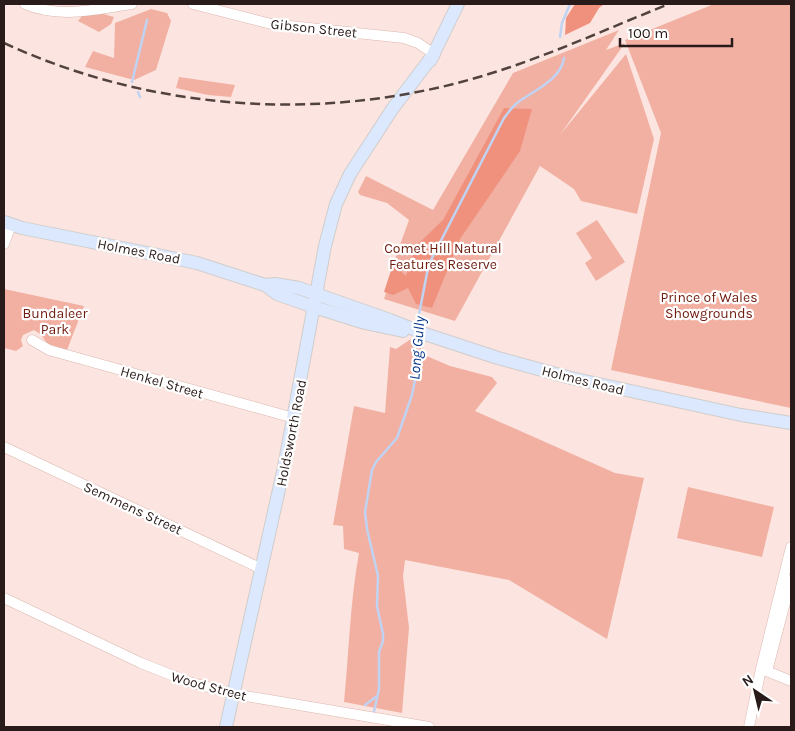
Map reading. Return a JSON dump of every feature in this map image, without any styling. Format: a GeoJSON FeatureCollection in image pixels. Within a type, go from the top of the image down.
{"type":"FeatureCollection","features":[{"type":"Feature","properties":{"kind":"main road","name":"Holdsworth Road"},"geometry":{"type":"LineString","coordinates":[[226,727],[294,418],[326,239],[336,204],[350,174],[393,108],[434,54],[458,4]]}},
{"type":"Feature","properties":{"kind":"main road","name":"Holmes Road"},"geometry":{"type":"LineString","coordinates":[[8,224],[197,263],[266,285],[277,294],[314,308],[365,323],[418,332]]}},
{"type":"Feature","properties":{"kind":"main road","name":"Holmes Road"},"geometry":{"type":"LineString","coordinates":[[266,285],[284,285],[316,294],[418,332],[498,358],[580,381],[741,415],[791,423]]}},
{"type":"Feature","properties":{"kind":"main road","name":"Holmes Road"},"geometry":{"type":"LineString","coordinates":[[741,415],[791,430]]}},
{"type":"Feature","properties":{"kind":"street"},"geometry":{"type":"LineString","coordinates":[[24,4],[60,13],[132,4]]}},
{"type":"Feature","properties":{"kind":"street","name":"Gibson Street"},"geometry":{"type":"LineString","coordinates":[[193,4],[271,24],[404,38],[418,43],[434,54]]}},
{"type":"Feature","properties":{"kind":"street"},"geometry":{"type":"LineString","coordinates":[[4,244],[8,224]]}},
{"type":"Feature","properties":{"kind":"street","name":"Henkel Street"},"geometry":{"type":"LineString","coordinates":[[32,340],[49,350],[294,418]]}},
{"type":"Feature","properties":{"kind":"street","name":"Semmens Street"},"geometry":{"type":"LineString","coordinates":[[4,447],[262,569]]}},
{"type":"Feature","properties":{"kind":"street"},"geometry":{"type":"LineString","coordinates":[[764,670],[791,547]]}},
{"type":"Feature","properties":{"kind":"street"},"geometry":{"type":"LineString","coordinates":[[750,723],[791,580]]}},
{"type":"Feature","properties":{"kind":"street","name":"Wood Street"},"geometry":{"type":"LineString","coordinates":[[4,598],[155,669],[189,682],[234,694],[429,727]]}},
{"type":"Feature","properties":{"kind":"street"},"geometry":{"type":"LineString","coordinates":[[764,670],[791,682]]}},
{"type":"Feature","properties":{"kind":"green space"},"geometry":{"type":"Polygon","coordinates":[[[575,4],[604,4],[599,8],[590,23],[565,35],[566,18],[575,4]]]}},
{"type":"Feature","properties":{"kind":"green space","name":"Prince of Wales Showgrounds"},"geometry":{"type":"Polygon","coordinates":[[[714,4],[791,4],[791,408],[611,370],[661,133],[625,40],[714,4]]]}},
{"type":"Feature","properties":{"kind":"green space"},"geometry":{"type":"Polygon","coordinates":[[[151,9],[167,13],[171,21],[156,70],[134,80],[85,67],[93,51],[114,58],[115,23],[151,9]]]}},
{"type":"Feature","properties":{"kind":"green space"},"geometry":{"type":"Polygon","coordinates":[[[100,13],[114,17],[111,24],[99,32],[78,21],[82,16],[100,13]]]}},
{"type":"Feature","properties":{"kind":"green space","name":"Comet Hill Natural Features Reserve"},"geometry":{"type":"Polygon","coordinates":[[[619,30],[606,50],[625,43],[560,135],[626,54],[654,139],[637,214],[581,201],[574,189],[540,166],[455,321],[384,299],[395,266],[393,264],[409,220],[387,203],[360,195],[358,192],[366,176],[433,210],[513,73],[619,30]]]}},
{"type":"Feature","properties":{"kind":"green space"},"geometry":{"type":"Polygon","coordinates":[[[179,77],[235,85],[231,97],[208,95],[176,88],[179,77]]]}},
{"type":"Feature","properties":{"kind":"green space"},"geometry":{"type":"Polygon","coordinates":[[[504,108],[532,109],[520,151],[460,239],[432,308],[416,304],[408,288],[393,295],[384,292],[393,264],[406,276],[415,247],[443,220],[504,108]]]}},
{"type":"Feature","properties":{"kind":"green space"},"geometry":{"type":"Polygon","coordinates":[[[597,220],[625,262],[596,281],[585,263],[592,258],[576,233],[597,220]]]}},
{"type":"Feature","properties":{"kind":"green space","name":"Bundaleer Park"},"geometry":{"type":"Polygon","coordinates":[[[4,289],[84,306],[67,350],[48,344],[34,330],[23,335],[21,340],[23,346],[16,351],[4,348],[4,289]]]}},
{"type":"Feature","properties":{"kind":"green space"},"geometry":{"type":"Polygon","coordinates":[[[411,339],[420,343],[422,354],[450,366],[492,377],[497,383],[475,411],[615,473],[644,478],[607,639],[509,580],[405,560],[403,576],[409,628],[402,713],[344,702],[359,553],[344,549],[343,526],[333,525],[354,406],[385,413],[390,347],[396,349],[411,339]]]}},
{"type":"Feature","properties":{"kind":"green space"},"geometry":{"type":"Polygon","coordinates":[[[688,487],[774,507],[762,557],[677,538],[688,487]]]}},
{"type":"Feature","properties":{"kind":"waterway","name":"Long Gully"},"geometry":{"type":"LineString","coordinates":[[560,37],[562,23],[570,4]]}},
{"type":"Feature","properties":{"kind":"waterway"},"geometry":{"type":"LineString","coordinates":[[132,82],[147,20]]}},
{"type":"Feature","properties":{"kind":"waterway","name":"Long Gully"},"geometry":{"type":"LineString","coordinates":[[417,325],[427,273],[432,258],[504,118],[517,103],[552,79],[558,73],[564,58]]}},
{"type":"Feature","properties":{"kind":"waterway"},"geometry":{"type":"LineString","coordinates":[[138,92],[140,97]]}},
{"type":"Feature","properties":{"kind":"waterway","name":"Long Gully"},"geometry":{"type":"LineString","coordinates":[[373,716],[379,689],[379,652],[383,641],[383,634],[377,606],[378,576],[365,512],[372,470],[376,462],[397,438],[412,395],[417,370],[415,336]]}},
{"type":"Feature","properties":{"kind":"waterway"},"geometry":{"type":"LineString","coordinates":[[365,705],[377,696]]}},
{"type":"Feature","properties":{"kind":"railway"},"geometry":{"type":"LineString","coordinates":[[4,43],[60,66],[118,83],[178,96],[238,103],[299,104],[360,101],[420,92],[479,77],[551,52],[669,4]]}}]}
